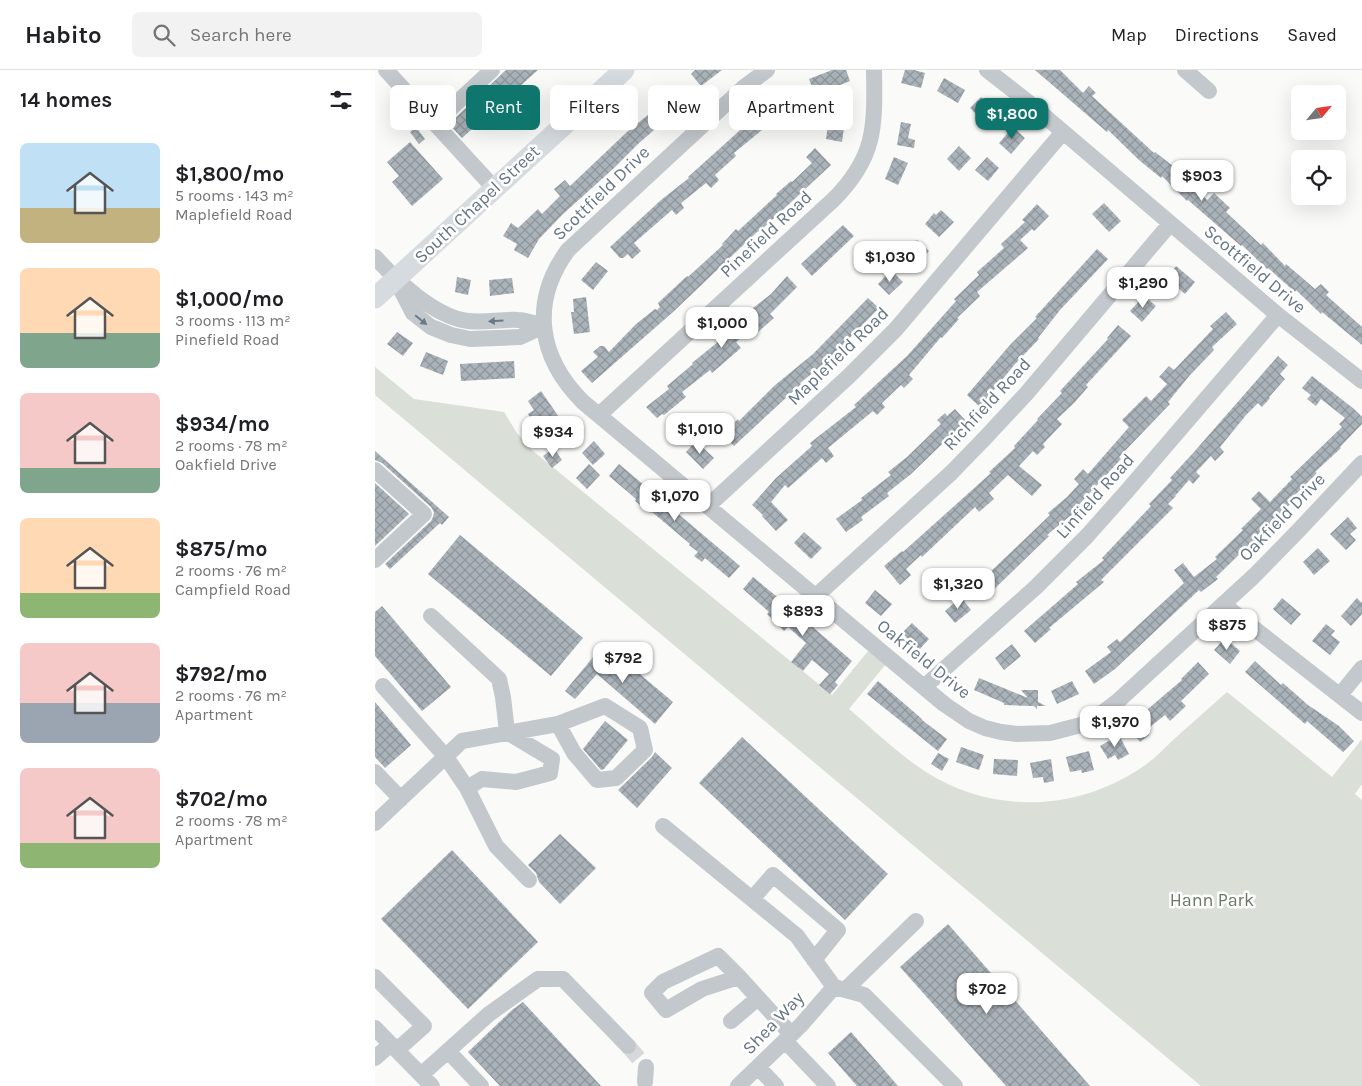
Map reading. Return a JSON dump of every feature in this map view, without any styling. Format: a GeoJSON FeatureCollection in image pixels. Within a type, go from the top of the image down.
{"type":"FeatureCollection","features":[{"type":"Feature","properties":{"kind":"main road","name":"South Chapel Street"},"geometry":{"type":"LineString","coordinates":[[375,298],[624,70]]}},
{"type":"Feature","properties":{"kind":"street"},"geometry":{"type":"LineString","coordinates":[[385,70],[399,85]]}},
{"type":"Feature","properties":{"kind":"street"},"geometry":{"type":"LineString","coordinates":[[456,103],[492,70]]}},
{"type":"Feature","properties":{"kind":"street","name":"Scottfield Drive"},"geometry":{"type":"LineString","coordinates":[[544,326],[543,314],[548,287],[557,267],[568,250],[743,88],[767,70]]}},
{"type":"Feature","properties":{"kind":"street","name":"Pinefield Road"},"geometry":{"type":"LineString","coordinates":[[599,415],[826,207],[851,181],[865,159],[873,130],[874,70]]}},
{"type":"Feature","properties":{"kind":"street","name":"Scottfield Drive"},"geometry":{"type":"LineString","coordinates":[[987,70],[1063,132],[1278,315],[1362,381]]}},
{"type":"Feature","properties":{"kind":"street"},"geometry":{"type":"LineString","coordinates":[[1185,70],[1209,91]]}},
{"type":"Feature","properties":{"kind":"street"},"geometry":{"type":"LineString","coordinates":[[441,130],[494,188]]}},
{"type":"Feature","properties":{"kind":"street","name":"Maplefield Road"},"geometry":{"type":"LineString","coordinates":[[708,506],[873,353],[909,314],[1063,132]]}},
{"type":"Feature","properties":{"kind":"street","name":"Richfield Road"},"geometry":{"type":"LineString","coordinates":[[816,596],[951,473],[985,438],[1026,394],[1170,224]]}},
{"type":"Feature","properties":{"kind":"street"},"geometry":{"type":"LineString","coordinates":[[375,257],[395,279],[413,313],[431,327],[451,335],[471,339],[520,337],[544,326]]}},
{"type":"Feature","properties":{"kind":"street","name":"Linfield Road"},"geometry":{"type":"LineString","coordinates":[[924,688],[1081,543],[1278,315]]}},
{"type":"Feature","properties":{"kind":"street","name":"Oakfield Drive"},"geometry":{"type":"LineString","coordinates":[[544,326],[549,347],[562,377],[573,392],[924,688],[957,713],[985,728],[1001,732],[1033,735],[1066,730],[1094,719],[1119,700],[1223,604],[1292,538],[1362,463]]}},
{"type":"Feature","properties":{"kind":"street"},"geometry":{"type":"LineString","coordinates":[[375,470],[424,514],[375,560]]}},
{"type":"Feature","properties":{"kind":"street"},"geometry":{"type":"LineString","coordinates":[[1223,604],[1362,713]]}},
{"type":"Feature","properties":{"kind":"street"},"geometry":{"type":"LineString","coordinates":[[431,616],[499,680],[507,732]]}},
{"type":"Feature","properties":{"kind":"street"},"geometry":{"type":"LineString","coordinates":[[1340,696],[1362,668]]}},
{"type":"Feature","properties":{"kind":"street"},"geometry":{"type":"LineString","coordinates":[[383,686],[446,757],[467,788],[496,846],[529,880]]}},
{"type":"Feature","properties":{"kind":"street"},"geometry":{"type":"LineString","coordinates":[[376,819],[401,799],[462,741],[558,724],[605,706],[640,728],[645,750],[616,778],[597,780],[574,753],[558,724]]}},
{"type":"Feature","properties":{"kind":"street"},"geometry":{"type":"LineString","coordinates":[[467,788],[482,779],[516,782],[550,773],[552,759],[507,732]]}},
{"type":"Feature","properties":{"kind":"street"},"geometry":{"type":"LineString","coordinates":[[375,772],[401,799]]}},
{"type":"Feature","properties":{"kind":"street"},"geometry":{"type":"LineString","coordinates":[[663,826],[797,936],[814,960],[839,988],[864,994],[955,1086]]}},
{"type":"Feature","properties":{"kind":"street"},"geometry":{"type":"LineString","coordinates":[[752,899],[773,875],[838,930],[814,960]]}},
{"type":"Feature","properties":{"kind":"street","name":"Shea Way"},"geometry":{"type":"LineString","coordinates":[[738,1086],[839,988],[916,921]]}},
{"type":"Feature","properties":{"kind":"street"},"geometry":{"type":"LineString","coordinates":[[739,976],[702,989],[666,1010],[652,993],[663,982],[718,956],[739,976],[758,998],[828,1086]]}},
{"type":"Feature","properties":{"kind":"street"},"geometry":{"type":"LineString","coordinates":[[375,977],[424,1026],[375,1058]]}},
{"type":"Feature","properties":{"kind":"street"},"geometry":{"type":"LineString","coordinates":[[375,1028],[427,1081],[448,1051],[489,1014],[538,979],[563,979],[628,1046]]}},
{"type":"Feature","properties":{"kind":"street"},"geometry":{"type":"LineString","coordinates":[[731,1021],[758,998]]}},
{"type":"Feature","properties":{"kind":"street"},"geometry":{"type":"LineString","coordinates":[[448,1051],[481,1086]]}},
{"type":"Feature","properties":{"kind":"street"},"geometry":{"type":"LineString","coordinates":[[758,1067],[777,1086]]}},
{"type":"Feature","properties":{"kind":"green space","name":"Hann Park"},"geometry":{"type":"Polygon","coordinates":[[[375,367],[414,399],[504,412],[517,433],[533,451],[832,695],[869,650],[886,664],[849,709],[906,758],[951,786],[978,795],[1006,801],[1034,802],[1061,800],[1089,793],[1116,783],[1141,768],[1158,755],[1227,692],[1332,777],[1362,739],[1362,784],[1355,794],[1362,800],[1362,1086],[1201,1086],[375,395],[375,367]]]}},
{"type":"Feature","properties":{"kind":"building"},"geometry":{"type":"Polygon","coordinates":[[[506,70],[538,70],[521,85],[490,85],[506,70]]]}},
{"type":"Feature","properties":{"kind":"building"},"geometry":{"type":"Polygon","coordinates":[[[695,70],[722,70],[702,85],[691,74],[695,70]]]}},
{"type":"Feature","properties":{"kind":"building"},"geometry":{"type":"Polygon","coordinates":[[[832,70],[846,70],[850,81],[840,85],[811,85],[809,79],[832,70]]]}},
{"type":"Feature","properties":{"kind":"building"},"geometry":{"type":"Polygon","coordinates":[[[905,70],[925,73],[921,88],[901,83],[905,70]]]}},
{"type":"Feature","properties":{"kind":"building"},"geometry":{"type":"Polygon","coordinates":[[[1035,70],[1060,70],[1083,93],[1089,86],[1096,93],[1092,96],[1154,153],[1178,170],[1207,200],[1214,193],[1230,208],[1226,212],[1261,245],[1263,243],[1285,266],[1286,264],[1315,289],[1321,284],[1329,292],[1326,295],[1362,327],[1362,345],[1322,312],[1321,314],[1296,290],[1295,292],[1267,269],[1242,245],[1187,201],[1162,176],[1161,178],[1139,160],[1108,130],[1107,132],[1035,70]]]}},
{"type":"Feature","properties":{"kind":"building"},"geometry":{"type":"Polygon","coordinates":[[[944,78],[965,90],[958,103],[937,91],[944,78]]]}},
{"type":"Feature","properties":{"kind":"building"},"geometry":{"type":"Polygon","coordinates":[[[981,97],[1000,115],[986,129],[975,118],[978,116],[970,108],[981,97]]]}},
{"type":"Feature","properties":{"kind":"building"},"geometry":{"type":"Polygon","coordinates":[[[466,108],[466,130],[471,130],[462,138],[455,130],[456,117],[466,108]]]}},
{"type":"Feature","properties":{"kind":"building"},"geometry":{"type":"Polygon","coordinates":[[[648,115],[648,130],[654,130],[562,215],[539,239],[528,258],[514,250],[517,244],[503,236],[511,223],[518,228],[538,209],[542,214],[560,196],[554,189],[565,180],[570,186],[628,131],[638,130],[638,123],[648,115]]]}},
{"type":"Feature","properties":{"kind":"building"},"geometry":{"type":"Polygon","coordinates":[[[901,122],[911,124],[908,138],[915,140],[914,148],[897,145],[901,122]]]}},
{"type":"Feature","properties":{"kind":"building"},"geometry":{"type":"Polygon","coordinates":[[[1013,127],[1025,138],[1011,154],[999,143],[1013,127]]]}},
{"type":"Feature","properties":{"kind":"building"},"geometry":{"type":"Polygon","coordinates":[[[418,130],[425,139],[419,144],[410,132],[418,130]]]}},
{"type":"Feature","properties":{"kind":"building"},"geometry":{"type":"Polygon","coordinates":[[[740,130],[762,130],[734,153],[736,156],[715,175],[719,180],[711,188],[706,183],[681,203],[684,208],[676,215],[672,210],[634,243],[641,251],[632,259],[628,254],[620,258],[610,247],[740,130]]]}},
{"type":"Feature","properties":{"kind":"building"},"geometry":{"type":"Polygon","coordinates":[[[827,130],[844,130],[842,142],[826,139],[827,130]]]}},
{"type":"Feature","properties":{"kind":"building"},"geometry":{"type":"Polygon","coordinates":[[[410,142],[443,179],[412,206],[392,182],[399,176],[387,162],[410,142]]]}},
{"type":"Feature","properties":{"kind":"building"},"geometry":{"type":"Polygon","coordinates":[[[959,146],[971,158],[959,171],[947,159],[959,146]]]}},
{"type":"Feature","properties":{"kind":"building"},"geometry":{"type":"Polygon","coordinates":[[[815,148],[831,165],[673,312],[592,383],[581,371],[598,357],[593,352],[600,346],[604,346],[609,352],[636,324],[655,309],[657,310],[660,307],[658,303],[723,245],[736,229],[738,231],[776,194],[812,163],[806,157],[815,148]]]}},
{"type":"Feature","properties":{"kind":"building"},"geometry":{"type":"Polygon","coordinates":[[[894,157],[908,163],[898,185],[885,179],[894,157]]]}},
{"type":"Feature","properties":{"kind":"building"},"geometry":{"type":"Polygon","coordinates":[[[987,157],[999,168],[988,181],[975,170],[987,157]]]}},
{"type":"Feature","properties":{"kind":"building"},"geometry":{"type":"Polygon","coordinates":[[[1104,203],[1121,221],[1109,232],[1092,214],[1104,203]]]}},
{"type":"Feature","properties":{"kind":"building"},"geometry":{"type":"Polygon","coordinates":[[[1037,204],[1049,216],[1034,231],[1032,229],[1020,240],[1028,248],[977,292],[980,296],[957,318],[959,319],[909,375],[913,379],[904,388],[901,385],[882,403],[885,407],[877,415],[873,411],[828,448],[834,456],[826,463],[822,458],[788,488],[785,485],[771,502],[788,520],[776,531],[752,505],[776,478],[812,446],[810,443],[856,407],[854,405],[908,355],[956,301],[954,299],[979,275],[977,272],[1004,248],[1001,244],[1025,222],[1022,220],[1037,204]]]}},
{"type":"Feature","properties":{"kind":"building"},"geometry":{"type":"Polygon","coordinates":[[[941,210],[954,222],[939,237],[925,224],[934,213],[936,215],[941,210]]]}},
{"type":"Feature","properties":{"kind":"building"},"geometry":{"type":"Polygon","coordinates":[[[843,225],[854,236],[812,276],[801,264],[843,225]]]}},
{"type":"Feature","properties":{"kind":"building"},"geometry":{"type":"Polygon","coordinates":[[[917,240],[929,251],[913,269],[901,257],[917,240]]]}},
{"type":"Feature","properties":{"kind":"building"},"geometry":{"type":"Polygon","coordinates":[[[1097,249],[1108,259],[1060,310],[1039,339],[1015,364],[980,407],[967,395],[1097,249]]]}},
{"type":"Feature","properties":{"kind":"building"},"geometry":{"type":"Polygon","coordinates":[[[596,262],[608,271],[593,290],[581,280],[596,262]]]}},
{"type":"Feature","properties":{"kind":"building"},"geometry":{"type":"Polygon","coordinates":[[[1176,266],[1195,282],[1185,294],[1166,278],[1176,266]]]}},
{"type":"Feature","properties":{"kind":"building"},"geometry":{"type":"Polygon","coordinates":[[[891,270],[903,282],[889,295],[878,284],[891,270]]]}},
{"type":"Feature","properties":{"kind":"building"},"geometry":{"type":"Polygon","coordinates":[[[787,276],[797,287],[770,314],[774,318],[758,332],[754,327],[736,342],[741,348],[712,373],[710,370],[682,392],[686,397],[664,415],[662,414],[657,418],[646,407],[669,389],[667,386],[719,341],[718,339],[744,315],[771,294],[787,276]]]}},
{"type":"Feature","properties":{"kind":"building"},"geometry":{"type":"Polygon","coordinates":[[[457,277],[471,280],[468,295],[455,292],[457,277]]]}},
{"type":"Feature","properties":{"kind":"building"},"geometry":{"type":"Polygon","coordinates":[[[512,278],[514,293],[490,296],[489,280],[512,278]]]}},
{"type":"Feature","properties":{"kind":"building"},"geometry":{"type":"Polygon","coordinates":[[[1144,296],[1156,306],[1142,322],[1130,311],[1144,296]]]}},
{"type":"Feature","properties":{"kind":"building"},"geometry":{"type":"Polygon","coordinates":[[[586,297],[590,332],[574,334],[571,312],[574,312],[573,299],[586,297]]]}},
{"type":"Feature","properties":{"kind":"building"},"geometry":{"type":"Polygon","coordinates":[[[868,298],[879,308],[825,363],[800,383],[734,446],[723,434],[774,386],[813,354],[868,298]]]}},
{"type":"Feature","properties":{"kind":"building"},"geometry":{"type":"Polygon","coordinates":[[[1226,312],[1237,324],[1212,347],[1214,350],[1168,402],[1170,404],[1119,457],[1121,459],[1074,510],[1075,512],[1047,535],[1049,536],[985,598],[969,581],[981,569],[987,575],[1050,515],[1048,513],[1079,484],[1074,479],[1083,469],[1088,474],[1129,427],[1122,420],[1146,396],[1151,401],[1167,384],[1159,377],[1169,366],[1174,370],[1213,329],[1210,326],[1226,312]]]}},
{"type":"Feature","properties":{"kind":"building"},"geometry":{"type":"Polygon","coordinates":[[[1118,325],[1131,336],[1086,385],[1088,387],[1074,403],[1057,419],[1062,424],[1043,444],[1045,447],[1037,455],[1033,451],[1019,466],[1042,485],[1032,496],[1008,475],[989,493],[994,499],[979,512],[975,507],[922,557],[921,555],[906,569],[911,575],[900,585],[884,566],[903,552],[991,473],[989,472],[1015,448],[1014,446],[1037,419],[1062,393],[1060,391],[1108,339],[1118,325]]]}},
{"type":"Feature","properties":{"kind":"building"},"geometry":{"type":"Polygon","coordinates":[[[397,332],[413,343],[403,356],[387,344],[397,332]]]}},
{"type":"Feature","properties":{"kind":"building"},"geometry":{"type":"Polygon","coordinates":[[[426,352],[448,361],[443,375],[420,366],[426,352]]]}},
{"type":"Feature","properties":{"kind":"building"},"geometry":{"type":"Polygon","coordinates":[[[1278,356],[1288,365],[1280,374],[1285,379],[1270,398],[1262,407],[1258,403],[1247,414],[1220,447],[1224,452],[1215,461],[1211,456],[1196,472],[1200,476],[1193,484],[1189,480],[1168,504],[1173,508],[1101,580],[1104,582],[1049,628],[1051,629],[1035,643],[1024,631],[1078,584],[1076,582],[1104,560],[1102,558],[1151,506],[1149,504],[1172,480],[1170,478],[1278,356]]]}},
{"type":"Feature","properties":{"kind":"building"},"geometry":{"type":"Polygon","coordinates":[[[514,361],[515,378],[461,381],[460,364],[514,361]]]}},
{"type":"Feature","properties":{"kind":"building"},"geometry":{"type":"Polygon","coordinates":[[[1312,376],[1354,409],[1362,417],[1362,424],[1341,448],[1315,472],[1317,473],[1291,499],[1293,501],[1277,518],[1216,577],[1218,579],[1201,592],[1199,590],[1115,669],[1094,684],[1085,671],[1111,652],[1107,647],[1117,639],[1120,642],[1184,583],[1174,570],[1183,563],[1194,577],[1217,559],[1215,557],[1243,530],[1241,529],[1261,509],[1251,499],[1259,491],[1270,502],[1292,479],[1290,477],[1342,427],[1339,424],[1345,418],[1321,399],[1316,406],[1307,399],[1311,395],[1302,388],[1312,376]]]}},
{"type":"Feature","properties":{"kind":"building"},"geometry":{"type":"Polygon","coordinates":[[[541,391],[561,420],[565,417],[579,433],[566,444],[544,419],[535,425],[528,414],[534,410],[528,401],[541,391]]]}},
{"type":"Feature","properties":{"kind":"building"},"geometry":{"type":"Polygon","coordinates":[[[955,409],[966,421],[911,474],[887,493],[889,496],[861,517],[863,520],[846,532],[836,519],[891,475],[888,472],[907,457],[941,424],[937,420],[945,413],[947,416],[955,409]]]}},
{"type":"Feature","properties":{"kind":"building"},"geometry":{"type":"Polygon","coordinates":[[[594,441],[605,454],[593,465],[582,453],[594,441]]]}},
{"type":"Feature","properties":{"kind":"building"},"geometry":{"type":"Polygon","coordinates":[[[696,441],[714,458],[703,469],[686,452],[696,441]]]}},
{"type":"Feature","properties":{"kind":"building"},"geometry":{"type":"Polygon","coordinates":[[[554,448],[562,460],[552,468],[543,456],[554,448]]]}},
{"type":"Feature","properties":{"kind":"building"},"geometry":{"type":"Polygon","coordinates":[[[375,451],[449,517],[390,569],[385,564],[431,521],[434,512],[431,507],[382,463],[375,460],[375,451]]]}},
{"type":"Feature","properties":{"kind":"building"},"geometry":{"type":"Polygon","coordinates":[[[589,464],[600,475],[587,489],[576,478],[589,464]]]}},
{"type":"Feature","properties":{"kind":"building"},"geometry":{"type":"Polygon","coordinates":[[[619,464],[740,566],[729,578],[705,558],[702,562],[694,556],[698,552],[690,544],[652,512],[635,501],[636,499],[609,476],[619,464]]]}},
{"type":"Feature","properties":{"kind":"building"},"geometry":{"type":"Polygon","coordinates":[[[375,483],[409,514],[375,546],[375,483]]]}},
{"type":"Feature","properties":{"kind":"building"},"geometry":{"type":"Polygon","coordinates":[[[1348,517],[1357,528],[1350,534],[1356,540],[1346,550],[1330,534],[1348,517]]]}},
{"type":"Feature","properties":{"kind":"building"},"geometry":{"type":"Polygon","coordinates":[[[804,532],[822,548],[811,559],[794,543],[804,532]]]}},
{"type":"Feature","properties":{"kind":"building"},"geometry":{"type":"Polygon","coordinates":[[[460,535],[583,638],[551,676],[428,574],[460,535]]]}},
{"type":"Feature","properties":{"kind":"building"},"geometry":{"type":"Polygon","coordinates":[[[1318,548],[1330,561],[1314,575],[1303,562],[1318,548]]]}},
{"type":"Feature","properties":{"kind":"building"},"geometry":{"type":"Polygon","coordinates":[[[753,577],[781,600],[805,624],[807,622],[852,661],[835,682],[838,685],[830,694],[819,685],[829,674],[812,660],[803,671],[791,662],[806,643],[788,627],[784,631],[767,614],[769,612],[743,589],[753,577]]]}},
{"type":"Feature","properties":{"kind":"building"},"geometry":{"type":"Polygon","coordinates":[[[875,590],[892,604],[881,616],[865,603],[875,590]]]}},
{"type":"Feature","properties":{"kind":"building"},"geometry":{"type":"Polygon","coordinates":[[[961,597],[971,610],[955,623],[945,611],[961,597]]]}},
{"type":"Feature","properties":{"kind":"building"},"geometry":{"type":"Polygon","coordinates":[[[1282,598],[1301,614],[1291,625],[1273,609],[1282,598]]]}},
{"type":"Feature","properties":{"kind":"building"},"geometry":{"type":"Polygon","coordinates":[[[1357,598],[1362,603],[1362,614],[1351,626],[1341,616],[1357,598]]]}},
{"type":"Feature","properties":{"kind":"building"},"geometry":{"type":"Polygon","coordinates":[[[382,606],[451,687],[422,711],[375,656],[375,612],[382,606]]]}},
{"type":"Feature","properties":{"kind":"building"},"geometry":{"type":"Polygon","coordinates":[[[912,623],[929,639],[919,650],[902,633],[912,623]]]}},
{"type":"Feature","properties":{"kind":"building"},"geometry":{"type":"Polygon","coordinates":[[[1326,624],[1335,631],[1331,635],[1340,642],[1330,655],[1312,641],[1326,624]]]}},
{"type":"Feature","properties":{"kind":"building"},"geometry":{"type":"Polygon","coordinates":[[[1225,638],[1240,651],[1230,664],[1214,650],[1225,638]]]}},
{"type":"Feature","properties":{"kind":"building"},"geometry":{"type":"Polygon","coordinates":[[[604,644],[673,702],[655,724],[597,674],[575,699],[565,691],[604,644]]]}},
{"type":"Feature","properties":{"kind":"building"},"geometry":{"type":"Polygon","coordinates":[[[1012,644],[1021,656],[1004,670],[995,658],[1012,644]]]}},
{"type":"Feature","properties":{"kind":"building"},"geometry":{"type":"Polygon","coordinates":[[[1255,661],[1281,685],[1283,683],[1308,705],[1339,726],[1354,741],[1343,752],[1307,721],[1305,724],[1245,672],[1255,661]]]}},
{"type":"Feature","properties":{"kind":"building"},"geometry":{"type":"Polygon","coordinates":[[[1198,662],[1209,674],[1181,701],[1186,706],[1170,721],[1165,715],[1145,731],[1149,735],[1140,742],[1128,726],[1182,680],[1198,662]]]}},
{"type":"Feature","properties":{"kind":"building"},"geometry":{"type":"Polygon","coordinates":[[[979,678],[1028,698],[1021,690],[1038,690],[1038,702],[1046,706],[1037,706],[1037,709],[1034,706],[1004,705],[1004,703],[974,690],[979,678]]]}},
{"type":"Feature","properties":{"kind":"building"},"geometry":{"type":"Polygon","coordinates":[[[878,681],[922,720],[947,739],[938,751],[867,694],[878,681]]]}},
{"type":"Feature","properties":{"kind":"building"},"geometry":{"type":"Polygon","coordinates":[[[1072,681],[1079,694],[1057,704],[1051,691],[1072,681]]]}},
{"type":"Feature","properties":{"kind":"building"},"geometry":{"type":"Polygon","coordinates":[[[375,702],[411,745],[385,768],[375,757],[375,702]]]}},
{"type":"Feature","properties":{"kind":"building"},"geometry":{"type":"Polygon","coordinates":[[[605,721],[628,740],[604,769],[601,770],[583,749],[605,721]]]}},
{"type":"Feature","properties":{"kind":"building"},"geometry":{"type":"Polygon","coordinates":[[[1119,735],[1129,754],[1118,760],[1115,755],[1108,759],[1100,746],[1119,735]]]}},
{"type":"Feature","properties":{"kind":"building"},"geometry":{"type":"Polygon","coordinates":[[[742,737],[888,874],[845,920],[699,783],[742,737]]]}},
{"type":"Feature","properties":{"kind":"building"},"geometry":{"type":"Polygon","coordinates":[[[961,747],[984,755],[979,770],[956,762],[961,747]]]}},
{"type":"Feature","properties":{"kind":"building"},"geometry":{"type":"Polygon","coordinates":[[[1089,751],[1094,770],[1082,773],[1081,770],[1070,772],[1066,757],[1089,751]]]}},
{"type":"Feature","properties":{"kind":"building"},"geometry":{"type":"Polygon","coordinates":[[[655,752],[672,768],[637,808],[618,790],[655,752]]]}},
{"type":"Feature","properties":{"kind":"building"},"geometry":{"type":"Polygon","coordinates":[[[938,753],[949,759],[942,771],[931,764],[938,753]]]}},
{"type":"Feature","properties":{"kind":"building"},"geometry":{"type":"Polygon","coordinates":[[[994,759],[1018,760],[1017,776],[993,774],[994,759]]]}},
{"type":"Feature","properties":{"kind":"building"},"geometry":{"type":"Polygon","coordinates":[[[1051,759],[1054,781],[1044,783],[1043,777],[1033,778],[1030,763],[1051,759]]]}},
{"type":"Feature","properties":{"kind":"building"},"geometry":{"type":"Polygon","coordinates":[[[560,834],[596,868],[560,904],[539,882],[536,873],[528,865],[560,834]]]}},
{"type":"Feature","properties":{"kind":"building"},"geometry":{"type":"Polygon","coordinates":[[[452,850],[538,942],[468,1009],[381,919],[452,850]]]}},
{"type":"Feature","properties":{"kind":"building"},"geometry":{"type":"Polygon","coordinates":[[[948,924],[1090,1086],[1006,1086],[900,967],[948,924]]]}},
{"type":"Feature","properties":{"kind":"building"},"geometry":{"type":"Polygon","coordinates":[[[523,1002],[601,1086],[500,1086],[468,1052],[523,1002]]]}},
{"type":"Feature","properties":{"kind":"building"},"geometry":{"type":"Polygon","coordinates":[[[851,1032],[898,1086],[857,1086],[828,1053],[851,1032]]]}},
{"type":"Feature","properties":{"kind":"tunnel"},"geometry":{"type":"LineString","coordinates":[[628,1046],[646,1067]]}}]}
